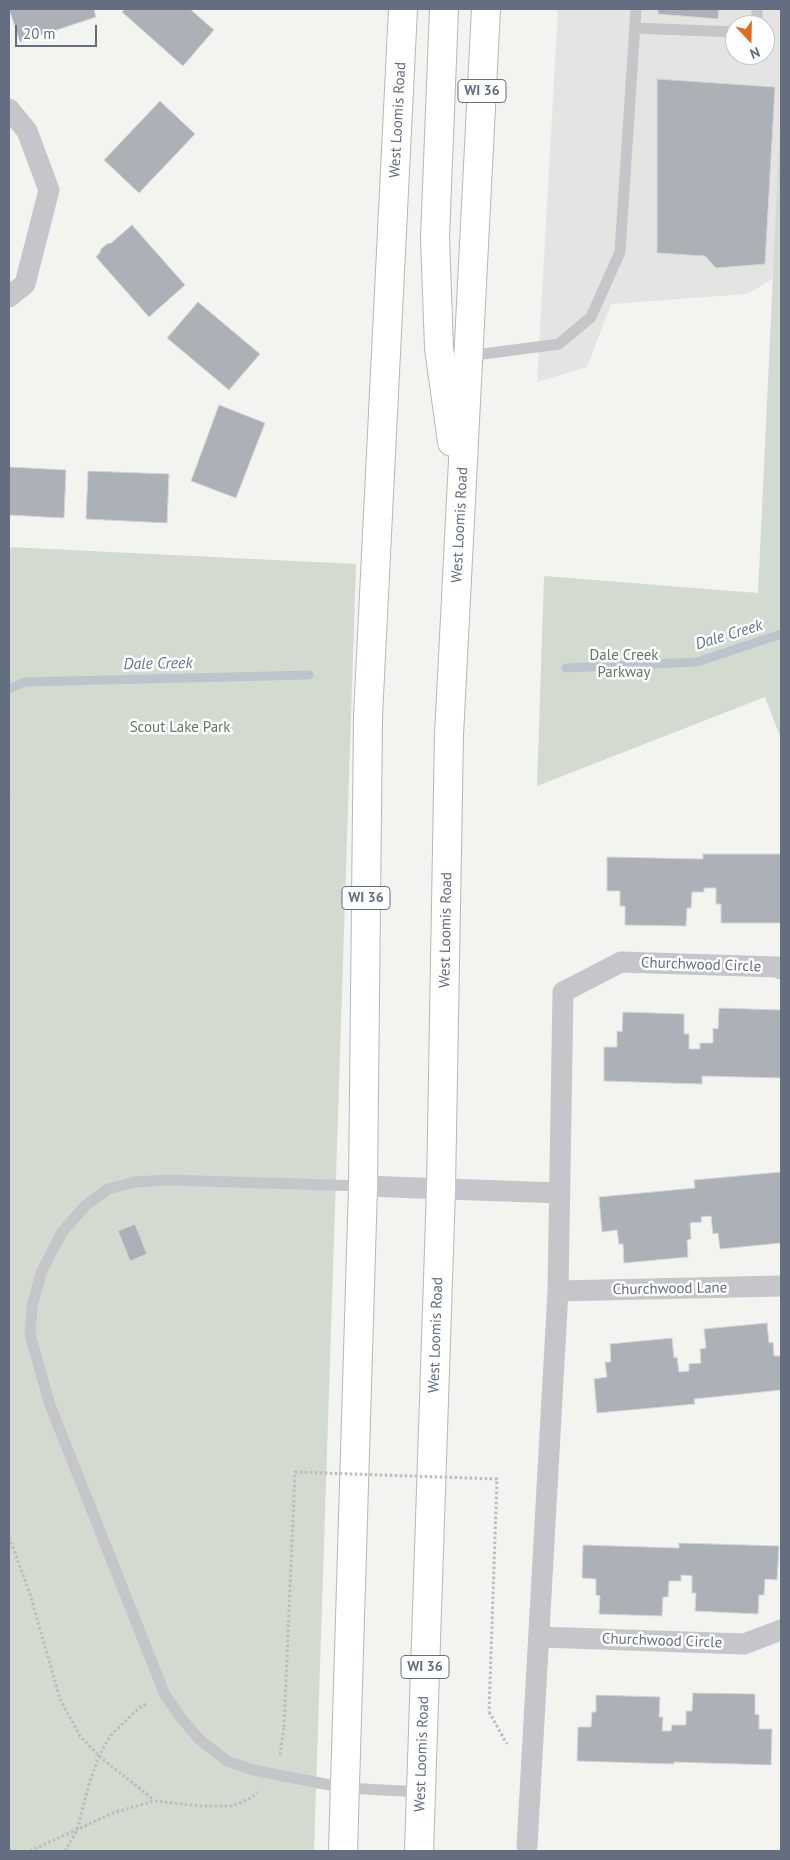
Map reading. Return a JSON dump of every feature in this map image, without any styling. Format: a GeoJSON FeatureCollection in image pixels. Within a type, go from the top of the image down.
{"type":"FeatureCollection","features":[{"type":"Feature","properties":{"kind":"main road","name":"West Loomis Road"},"geometry":{"type":"LineString","coordinates":[[343,1851],[363,1186],[368,716],[403,9]]}},
{"type":"Feature","properties":{"kind":"main road"},"geometry":{"type":"LineString","coordinates":[[444,9],[435,238],[439,348],[460,508]]}},
{"type":"Feature","properties":{"kind":"main road","name":"West Loomis Road"},"geometry":{"type":"LineString","coordinates":[[419,1851],[441,1189],[449,735],[486,9]]}},
{"type":"Feature","properties":{"kind":"street"},"geometry":{"type":"LineString","coordinates":[[9,109],[28,131],[49,190],[25,284],[9,297]]}},
{"type":"Feature","properties":{"kind":"street","name":"Churchwood Circle"},"geometry":{"type":"LineString","coordinates":[[560,1194],[563,992],[621,962],[776,967],[781,969]]}},
{"type":"Feature","properties":{"kind":"street"},"geometry":{"type":"LineString","coordinates":[[363,1186],[560,1194],[558,1291],[527,1849]]}},
{"type":"Feature","properties":{"kind":"street","name":"Churchwood Lane"},"geometry":{"type":"LineString","coordinates":[[558,1291],[781,1286]]}},
{"type":"Feature","properties":{"kind":"street","name":"Churchwood Circle"},"geometry":{"type":"LineString","coordinates":[[540,1637],[744,1644],[781,1630]]}},
{"type":"Feature","properties":{"kind":"lane"},"geometry":{"type":"LineString","coordinates":[[468,356],[559,344],[591,317],[620,252],[636,9]]}},
{"type":"Feature","properties":{"kind":"lane"},"geometry":{"type":"LineString","coordinates":[[635,28],[725,32]]}},
{"type":"Feature","properties":{"kind":"lane"},"geometry":{"type":"LineString","coordinates":[[363,1186],[167,1180],[135,1182],[108,1188],[85,1206],[62,1232],[41,1273],[32,1307],[30,1334],[50,1406],[165,1695],[181,1718],[199,1739],[227,1761],[253,1770],[345,1788],[421,1792]]}},
{"type":"Feature","properties":{"kind":"path"},"geometry":{"type":"LineString","coordinates":[[284,1727],[295,1472],[497,1479],[489,1712]]}},
{"type":"Feature","properties":{"kind":"path"},"geometry":{"type":"LineString","coordinates":[[9,1537],[30,1594],[60,1699],[80,1736],[99,1756],[154,1801],[113,1813],[30,1851]]}},
{"type":"Feature","properties":{"kind":"path"},"geometry":{"type":"LineString","coordinates":[[65,1851],[77,1830],[81,1810],[99,1756],[110,1736],[139,1708],[165,1695]]}},
{"type":"Feature","properties":{"kind":"shaded area"},"geometry":{"type":"Polygon","coordinates":[[[558,9],[781,9],[781,274],[747,294],[611,304],[587,367],[537,382],[558,9]]]}},
{"type":"Feature","properties":{"kind":"green space","name":"Dale Creek Parkway"},"geometry":{"type":"Polygon","coordinates":[[[781,105],[781,739],[765,697],[537,786],[544,576],[758,593],[781,105]]]}},
{"type":"Feature","properties":{"kind":"green space","name":"Scout Lake Park"},"geometry":{"type":"Polygon","coordinates":[[[9,547],[356,564],[314,1851],[9,1851],[9,547]]]}},
{"type":"Feature","properties":{"kind":"building"},"geometry":{"type":"Polygon","coordinates":[[[9,9],[94,9],[96,17],[20,42],[9,9]]]}},
{"type":"Feature","properties":{"kind":"building"},"geometry":{"type":"Polygon","coordinates":[[[125,9],[190,9],[214,30],[183,66],[122,12],[125,9]]]}},
{"type":"Feature","properties":{"kind":"building"},"geometry":{"type":"Polygon","coordinates":[[[658,9],[719,9],[718,19],[658,14],[658,9]]]}},
{"type":"Feature","properties":{"kind":"building"},"geometry":{"type":"Polygon","coordinates":[[[657,79],[775,87],[765,264],[716,268],[705,256],[657,253],[657,79]]]}},
{"type":"Feature","properties":{"kind":"building"},"geometry":{"type":"Polygon","coordinates":[[[160,101],[195,134],[139,193],[104,160],[160,101]]]}},
{"type":"Feature","properties":{"kind":"building"},"geometry":{"type":"Polygon","coordinates":[[[132,225],[185,285],[149,317],[96,257],[100,250],[132,225]]]}},
{"type":"Feature","properties":{"kind":"building"},"geometry":{"type":"Polygon","coordinates":[[[198,302],[260,354],[229,390],[167,338],[198,302]]]}},
{"type":"Feature","properties":{"kind":"building"},"geometry":{"type":"Polygon","coordinates":[[[219,405],[265,423],[236,498],[191,481],[219,405]]]}},
{"type":"Feature","properties":{"kind":"building"},"geometry":{"type":"Polygon","coordinates":[[[9,467],[66,470],[64,518],[9,515],[9,467]]]}},
{"type":"Feature","properties":{"kind":"building"},"geometry":{"type":"Polygon","coordinates":[[[88,471],[169,474],[167,523],[86,519],[88,471]]]}},
{"type":"Feature","properties":{"kind":"building"},"geometry":{"type":"Polygon","coordinates":[[[703,854],[781,854],[781,923],[721,923],[721,904],[716,904],[716,888],[704,888],[704,892],[692,892],[691,908],[687,908],[686,926],[625,925],[625,906],[620,906],[620,891],[607,891],[607,857],[703,859],[703,854]]]}},
{"type":"Feature","properties":{"kind":"building"},"geometry":{"type":"Polygon","coordinates":[[[719,1008],[781,1010],[781,1078],[702,1076],[702,1084],[604,1081],[604,1047],[617,1047],[617,1031],[622,1032],[623,1012],[684,1014],[684,1034],[689,1034],[689,1049],[700,1049],[700,1043],[713,1043],[713,1028],[718,1029],[719,1008]]]}},
{"type":"Feature","properties":{"kind":"building"},"geometry":{"type":"Polygon","coordinates":[[[781,1172],[781,1243],[720,1249],[718,1233],[713,1234],[711,1216],[701,1217],[702,1222],[690,1223],[691,1239],[687,1240],[688,1257],[624,1263],[623,1244],[619,1244],[617,1230],[602,1232],[599,1197],[695,1188],[694,1180],[781,1172]]]}},
{"type":"Feature","properties":{"kind":"building"},"geometry":{"type":"Polygon","coordinates":[[[135,1224],[147,1254],[130,1261],[118,1231],[135,1224]]]}},
{"type":"Feature","properties":{"kind":"building"},"geometry":{"type":"Polygon","coordinates":[[[767,1323],[769,1343],[773,1342],[774,1356],[781,1356],[781,1390],[694,1399],[695,1404],[597,1413],[594,1379],[607,1377],[605,1362],[611,1362],[610,1344],[672,1338],[674,1358],[677,1357],[679,1372],[689,1371],[689,1364],[701,1363],[700,1349],[706,1348],[704,1329],[767,1323]]]}},
{"type":"Feature","properties":{"kind":"building"},"geometry":{"type":"Polygon","coordinates":[[[679,1543],[779,1546],[777,1580],[765,1579],[764,1595],[759,1595],[758,1614],[695,1611],[696,1593],[692,1593],[692,1576],[681,1575],[681,1581],[669,1581],[668,1597],[663,1597],[662,1616],[599,1614],[600,1596],[596,1595],[596,1579],[582,1578],[583,1545],[679,1548],[679,1543]]]}},
{"type":"Feature","properties":{"kind":"building"},"geometry":{"type":"Polygon","coordinates":[[[693,1693],[755,1694],[755,1714],[759,1715],[759,1729],[772,1729],[771,1765],[577,1761],[578,1727],[591,1727],[592,1712],[596,1712],[596,1695],[660,1697],[659,1717],[663,1717],[662,1731],[671,1731],[672,1725],[686,1725],[686,1711],[692,1711],[693,1693]]]}},
{"type":"Feature","properties":{"kind":"waterway","name":"Dale Creek"},"geometry":{"type":"LineString","coordinates":[[566,668],[697,662],[781,634]]}},
{"type":"Feature","properties":{"kind":"waterway","name":"Dale Creek"},"geometry":{"type":"LineString","coordinates":[[9,689],[25,682],[309,675]]}}]}
